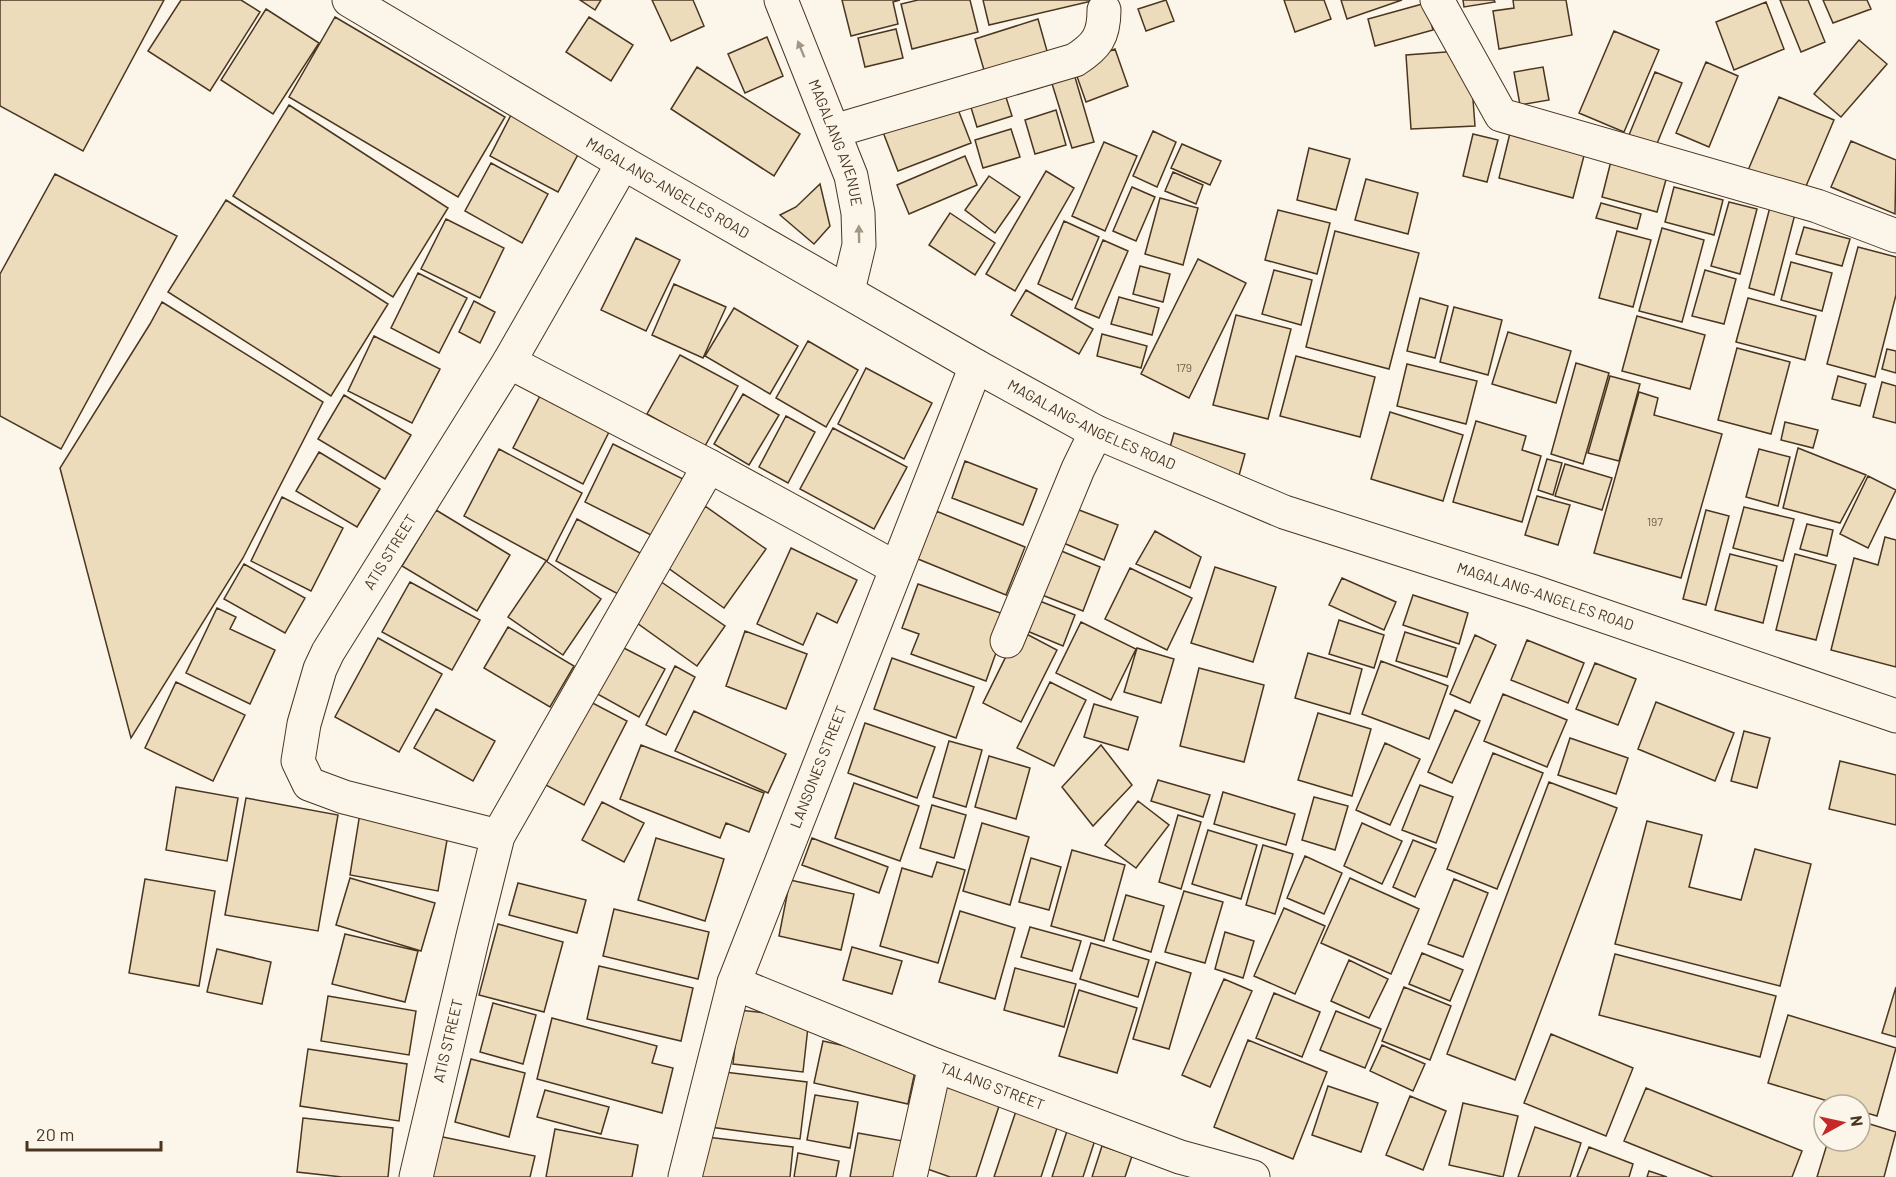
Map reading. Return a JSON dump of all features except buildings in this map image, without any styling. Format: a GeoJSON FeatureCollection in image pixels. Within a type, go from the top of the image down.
{"type":"FeatureCollection","features":[{"type":"Feature","properties":{"kind":"street","name":"MAGALANG-ANGELES ROAD"},"geometry":{"type":"LineString","coordinates":[[349,0],[623,163],[976,366],[1096,432],[1284,512],[1531,591],[1896,716]]}},
{"type":"Feature","properties":{"kind":"street","name":"MAGALANG AVENUE"},"geometry":{"type":"LineString","coordinates":[[781,0],[851,176],[858,213],[859,245],[848,291]]}},
{"type":"Feature","properties":{"kind":"street"},"geometry":{"type":"LineString","coordinates":[[1437,0],[1501,115],[1817,206],[1896,236]]}},
{"type":"Feature","properties":{"kind":"street"},"geometry":{"type":"LineString","coordinates":[[834,131],[1075,60],[1089,51],[1104,29],[1112,3]]}},
{"type":"Feature","properties":{"kind":"street","name":"ATIS STREET"},"geometry":{"type":"LineString","coordinates":[[498,836],[344,797],[309,784],[298,760],[304,724],[320,669],[328,652],[508,362],[623,163]]}},
{"type":"Feature","properties":{"kind":"street"},"geometry":{"type":"LineString","coordinates":[[508,362],[709,466],[896,567]]}},
{"type":"Feature","properties":{"kind":"street","name":"LANSONES STREET"},"geometry":{"type":"LineString","coordinates":[[685,1177],[734,983],[976,366]]}},
{"type":"Feature","properties":{"kind":"street"},"geometry":{"type":"LineString","coordinates":[[1007,641],[1078,469],[1096,432]]}},
{"type":"Feature","properties":{"kind":"street","name":"ATIS STREET"},"geometry":{"type":"LineString","coordinates":[[416,1177],[498,836],[709,466]]}},
{"type":"Feature","properties":{"kind":"street","name":"TALANG STREET"},"geometry":{"type":"LineString","coordinates":[[734,983],[1178,1167],[1253,1177]]}},
{"type":"Feature","properties":{"kind":"street"},"geometry":{"type":"LineString","coordinates":[[910,1177],[935,1065]]}}]}
